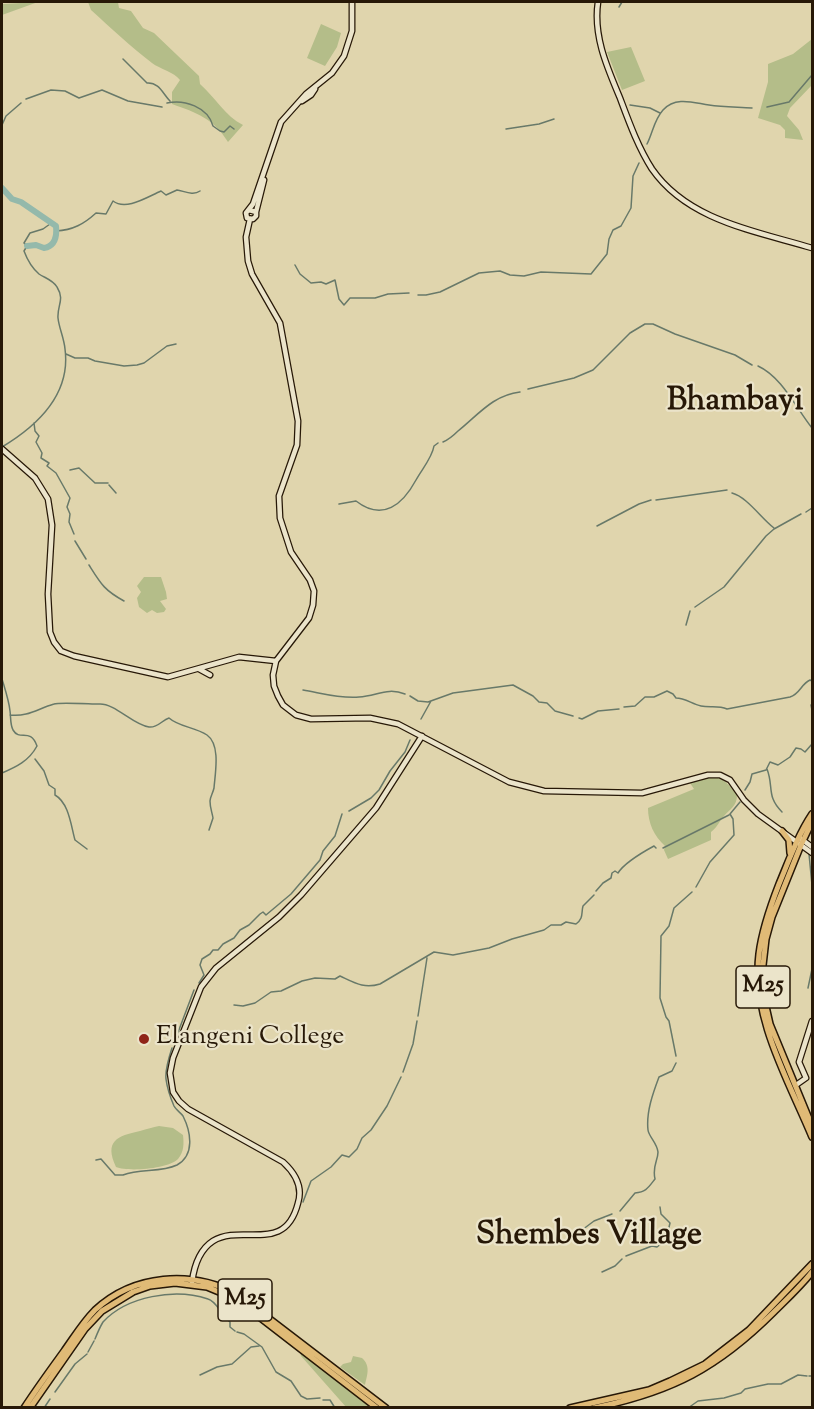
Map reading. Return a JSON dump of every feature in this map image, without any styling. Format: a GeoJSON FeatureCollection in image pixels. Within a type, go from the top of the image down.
{"type":"FeatureCollection","features":[{"type":"Feature","properties":{"kind":"main road","name":"M25"},"geometry":{"type":"LineString","coordinates":[[813,814],[790,857],[762,933],[758,966],[758,990],[767,1027],[813,1137]]}},
{"type":"Feature","properties":{"kind":"main road","name":"M25"},"geometry":{"type":"LineString","coordinates":[[813,822],[799,841],[768,928],[762,966],[763,990],[768,1017],[813,1126]]}},
{"type":"Feature","properties":{"kind":"main road"},"geometry":{"type":"LineString","coordinates":[[782,831],[789,840],[790,857]]}},
{"type":"Feature","properties":{"kind":"main road"},"geometry":{"type":"LineString","coordinates":[[594,1407],[629,1400],[663,1389],[705,1369],[744,1341],[799,1284],[813,1264]]}},
{"type":"Feature","properties":{"kind":"main road"},"geometry":{"type":"LineString","coordinates":[[570,1407],[641,1392],[670,1382],[694,1370],[737,1340],[813,1272]]}},
{"type":"Feature","properties":{"kind":"main road","name":"M25"},"geometry":{"type":"LineString","coordinates":[[24,1407],[81,1326],[101,1306],[122,1292],[140,1284],[167,1279],[217,1285],[247,1300],[386,1407]]}},
{"type":"Feature","properties":{"kind":"main road","name":"M25"},"geometry":{"type":"LineString","coordinates":[[30,1407],[85,1329],[108,1306],[126,1295],[150,1286],[192,1282],[236,1299],[377,1407]]}},
{"type":"Feature","properties":{"kind":"street"},"geometry":{"type":"LineString","coordinates":[[250,219],[246,215],[253,204],[280,126],[286,115],[332,74],[344,56],[352,32],[352,2]]}},
{"type":"Feature","properties":{"kind":"street"},"geometry":{"type":"LineString","coordinates":[[598,2],[598,35],[605,61],[640,147],[660,179],[686,202],[710,216],[813,248]]}},
{"type":"Feature","properties":{"kind":"street"},"geometry":{"type":"LineString","coordinates":[[250,219],[255,218],[265,168]]}},
{"type":"Feature","properties":{"kind":"street"},"geometry":{"type":"LineString","coordinates":[[249,210],[256,212]]}},
{"type":"Feature","properties":{"kind":"street"},"geometry":{"type":"LineString","coordinates":[[250,219],[246,237],[248,261],[257,284],[280,323],[298,421],[297,445],[280,491],[280,518],[291,552],[310,580],[314,591],[309,618],[276,661],[273,680],[283,705],[296,715],[311,719],[360,718],[398,724],[509,782],[544,791],[642,793],[708,775],[720,775],[730,780],[744,800],[758,814],[782,831],[813,847]]}},
{"type":"Feature","properties":{"kind":"street"},"geometry":{"type":"LineString","coordinates":[[3,451],[38,482],[51,508],[48,609],[50,632],[61,651],[68,655],[168,677],[244,656],[276,661]]}},
{"type":"Feature","properties":{"kind":"street"},"geometry":{"type":"LineString","coordinates":[[199,669],[210,675]]}},
{"type":"Feature","properties":{"kind":"street"},"geometry":{"type":"LineString","coordinates":[[192,1282],[201,1254],[213,1241],[232,1235],[263,1236],[280,1230],[294,1216],[300,1196],[295,1175],[283,1162],[188,1109],[179,1101],[174,1092],[170,1079],[171,1066],[197,994],[216,968],[279,917],[301,895],[379,804],[422,736]]}},
{"type":"Feature","properties":{"kind":"street"},"geometry":{"type":"LineString","coordinates":[[799,841],[813,852]]}},
{"type":"Feature","properties":{"kind":"street"},"geometry":{"type":"LineString","coordinates":[[796,1085],[806,1078],[799,1062],[813,1021]]}},
{"type":"Feature","properties":{"kind":"green space"},"geometry":{"type":"Polygon","coordinates":[[[2,2],[3,4],[38,2],[2,15],[2,2]]]}},
{"type":"Feature","properties":{"kind":"green space"},"geometry":{"type":"Polygon","coordinates":[[[88,2],[118,2],[119,8],[131,11],[143,28],[154,33],[199,76],[200,84],[231,117],[243,125],[228,142],[210,122],[172,104],[172,92],[180,80],[136,50],[91,10],[88,2]]]}},
{"type":"Feature","properties":{"kind":"green space"},"geometry":{"type":"Polygon","coordinates":[[[321,24],[341,33],[337,47],[325,66],[307,58],[321,24]]]}},
{"type":"Feature","properties":{"kind":"green space"},"geometry":{"type":"Polygon","coordinates":[[[812,39],[812,85],[790,108],[787,116],[799,130],[803,140],[785,138],[785,130],[780,125],[758,118],[768,82],[768,64],[793,54],[812,39]]]}},
{"type":"Feature","properties":{"kind":"green space"},"geometry":{"type":"Polygon","coordinates":[[[631,47],[645,81],[622,90],[607,52],[631,47]]]}},
{"type":"Feature","properties":{"kind":"green space"},"geometry":{"type":"Polygon","coordinates":[[[144,577],[161,577],[167,599],[160,601],[166,609],[164,612],[157,613],[152,610],[147,613],[139,607],[137,598],[141,592],[137,586],[144,577]]]}},
{"type":"Feature","properties":{"kind":"green space"},"geometry":{"type":"Polygon","coordinates":[[[711,777],[726,782],[737,795],[734,805],[711,832],[711,840],[668,859],[664,850],[665,846],[652,829],[648,808],[694,789],[690,783],[711,777]]]}},
{"type":"Feature","properties":{"kind":"green space"},"geometry":{"type":"Polygon","coordinates":[[[159,1126],[173,1128],[183,1135],[183,1148],[178,1159],[166,1165],[148,1169],[116,1167],[111,1151],[115,1141],[125,1135],[159,1126]]]}},
{"type":"Feature","properties":{"kind":"green space"},"geometry":{"type":"Polygon","coordinates":[[[300,1352],[362,1401],[371,1407],[346,1407],[300,1352]]]}},
{"type":"Feature","properties":{"kind":"green space"},"geometry":{"type":"Polygon","coordinates":[[[353,1356],[362,1358],[367,1364],[365,1385],[340,1367],[351,1362],[353,1356]]]}},
{"type":"Feature","properties":{"kind":"waterway"},"geometry":{"type":"LineString","coordinates":[[619,7],[622,2]]}},
{"type":"Feature","properties":{"kind":"waterway"},"geometry":{"type":"LineString","coordinates":[[123,59],[147,83],[158,86],[170,101]]}},
{"type":"Feature","properties":{"kind":"waterway"},"geometry":{"type":"LineString","coordinates":[[767,107],[789,102],[812,75]]}},
{"type":"Feature","properties":{"kind":"waterway"},"geometry":{"type":"LineString","coordinates":[[26,99],[51,90],[65,91],[79,98],[102,90],[128,101],[162,107]]}},
{"type":"Feature","properties":{"kind":"waterway"},"geometry":{"type":"LineString","coordinates":[[647,144],[660,114],[674,103],[685,101],[714,106],[752,108]]}},
{"type":"Feature","properties":{"kind":"waterway"},"geometry":{"type":"LineString","coordinates":[[167,103],[181,102],[194,106],[201,109],[213,126],[220,131],[224,132],[230,126],[234,129]]}},
{"type":"Feature","properties":{"kind":"waterway"},"geometry":{"type":"LineString","coordinates":[[2,125],[6,116],[21,103]]}},
{"type":"Feature","properties":{"kind":"waterway"},"geometry":{"type":"LineString","coordinates":[[630,105],[650,108],[660,113]]}},
{"type":"Feature","properties":{"kind":"waterway"},"geometry":{"type":"LineString","coordinates":[[506,129],[539,124],[554,119]]}},
{"type":"Feature","properties":{"kind":"waterway"},"geometry":{"type":"LineString","coordinates":[[418,295],[440,292],[479,273],[500,271],[510,275],[524,276],[541,272],[591,274],[607,254],[613,230],[621,226],[631,208],[633,176],[639,163]]}},
{"type":"Feature","properties":{"kind":"waterway"},"geometry":{"type":"LineString","coordinates":[[2,188],[12,199],[21,202],[56,226],[56,237],[51,245],[44,248],[36,245],[27,246]]}},
{"type":"Feature","properties":{"kind":"waterway"},"geometry":{"type":"LineString","coordinates":[[56,231],[78,226],[96,213],[106,214],[113,201],[118,204],[130,204],[161,191],[166,195],[177,190],[191,193],[200,191]]}},
{"type":"Feature","properties":{"kind":"waterway"},"geometry":{"type":"LineString","coordinates":[[2,447],[39,419],[49,407],[63,380],[65,349],[58,318],[61,299],[59,292],[53,283],[34,269],[24,251],[27,246],[24,243],[30,233],[43,229],[50,224],[49,221]]}},
{"type":"Feature","properties":{"kind":"waterway"},"geometry":{"type":"LineString","coordinates":[[295,265],[300,274],[311,283],[326,284],[335,280],[339,299],[344,305],[350,298],[375,298],[388,294],[409,293]]}},
{"type":"Feature","properties":{"kind":"waterway"},"geometry":{"type":"LineString","coordinates":[[528,389],[574,378],[593,370],[630,333],[645,324],[653,324],[735,355],[752,365]]}},
{"type":"Feature","properties":{"kind":"waterway"},"geometry":{"type":"LineString","coordinates":[[66,354],[75,358],[88,358],[124,366],[137,365],[144,363],[167,346],[176,344]]}},
{"type":"Feature","properties":{"kind":"waterway"},"geometry":{"type":"LineString","coordinates":[[758,366],[767,371],[781,385],[812,428]]}},
{"type":"Feature","properties":{"kind":"waterway"},"geometry":{"type":"LineString","coordinates":[[443,442],[494,401],[520,392]]}},
{"type":"Feature","properties":{"kind":"waterway"},"geometry":{"type":"LineString","coordinates":[[34,423],[35,431],[39,436],[36,442],[42,453],[41,458],[49,463],[47,466],[56,473],[70,498],[67,507],[70,514],[69,522],[74,534]]}},
{"type":"Feature","properties":{"kind":"waterway"},"geometry":{"type":"LineString","coordinates":[[339,504],[356,501],[366,507],[383,510],[398,503],[411,489],[434,446],[438,443]]}},
{"type":"Feature","properties":{"kind":"waterway"},"geometry":{"type":"LineString","coordinates":[[70,470],[79,468],[95,483],[108,483]]}},
{"type":"Feature","properties":{"kind":"waterway"},"geometry":{"type":"LineString","coordinates":[[109,485],[116,493]]}},
{"type":"Feature","properties":{"kind":"waterway"},"geometry":{"type":"LineString","coordinates":[[656,500],[727,490]]}},
{"type":"Feature","properties":{"kind":"waterway"},"geometry":{"type":"LineString","coordinates":[[732,493],[748,503],[774,528]]}},
{"type":"Feature","properties":{"kind":"waterway"},"geometry":{"type":"LineString","coordinates":[[597,526],[651,500]]}},
{"type":"Feature","properties":{"kind":"waterway"},"geometry":{"type":"LineString","coordinates":[[806,512],[812,508]]}},
{"type":"Feature","properties":{"kind":"waterway"},"geometry":{"type":"LineString","coordinates":[[695,607],[724,587],[766,536],[801,514]]}},
{"type":"Feature","properties":{"kind":"waterway"},"geometry":{"type":"LineString","coordinates":[[75,541],[86,559]]}},
{"type":"Feature","properties":{"kind":"waterway"},"geometry":{"type":"LineString","coordinates":[[89,565],[104,586],[124,601]]}},
{"type":"Feature","properties":{"kind":"waterway"},"geometry":{"type":"LineString","coordinates":[[686,625],[690,611]]}},
{"type":"Feature","properties":{"kind":"waterway"},"geometry":{"type":"LineString","coordinates":[[2,679],[13,730],[19,735],[31,737],[37,746],[26,760],[2,773]]}},
{"type":"Feature","properties":{"kind":"waterway"},"geometry":{"type":"LineString","coordinates":[[624,707],[635,706],[645,697],[654,697],[667,691],[676,698],[704,707],[727,709],[790,697],[807,682],[812,681]]}},
{"type":"Feature","properties":{"kind":"waterway"},"geometry":{"type":"LineString","coordinates":[[410,696],[418,701],[428,702],[453,693],[513,685],[539,702],[547,703],[555,711],[573,716]]}},
{"type":"Feature","properties":{"kind":"waterway"},"geometry":{"type":"LineString","coordinates":[[303,690],[345,697],[393,691],[405,694]]}},
{"type":"Feature","properties":{"kind":"waterway"},"geometry":{"type":"LineString","coordinates":[[421,719],[431,701]]}},
{"type":"Feature","properties":{"kind":"waterway"},"geometry":{"type":"LineString","coordinates":[[10,715],[27,714],[57,703],[99,704],[111,707],[149,727],[169,718],[207,735],[216,752],[214,788],[210,801],[213,818],[209,830]]}},
{"type":"Feature","properties":{"kind":"waterway"},"geometry":{"type":"LineString","coordinates":[[812,704],[812,710]]}},
{"type":"Feature","properties":{"kind":"waterway"},"geometry":{"type":"LineString","coordinates":[[579,718],[582,719],[598,711],[619,709]]}},
{"type":"Feature","properties":{"kind":"waterway"},"geometry":{"type":"LineString","coordinates":[[349,811],[371,798],[379,790],[405,752],[410,740]]}},
{"type":"Feature","properties":{"kind":"waterway"},"geometry":{"type":"LineString","coordinates":[[745,790],[752,774],[766,770],[770,762],[778,765],[790,757],[796,748],[805,752],[812,744]]}},
{"type":"Feature","properties":{"kind":"waterway"},"geometry":{"type":"LineString","coordinates":[[35,759],[44,771],[49,785],[55,789],[55,795],[66,809],[75,840],[87,849]]}},
{"type":"Feature","properties":{"kind":"waterway"},"geometry":{"type":"LineString","coordinates":[[767,769],[772,796],[782,812]]}},
{"type":"Feature","properties":{"kind":"waterway"},"geometry":{"type":"LineString","coordinates":[[696,887],[710,862],[734,835],[733,819],[730,814],[740,802]]}},
{"type":"Feature","properties":{"kind":"waterway"},"geometry":{"type":"LineString","coordinates":[[199,983],[204,975],[200,965],[202,959],[234,938],[240,930],[260,914],[263,912],[266,915],[291,894],[320,860],[323,851],[335,836],[342,814]]}},
{"type":"Feature","properties":{"kind":"waterway"},"geometry":{"type":"LineString","coordinates":[[663,848],[729,815]]}},
{"type":"Feature","properties":{"kind":"waterway"},"geometry":{"type":"LineString","coordinates":[[596,891],[611,878],[612,873],[615,871],[618,873],[634,858],[654,846],[656,848]]}},
{"type":"Feature","properties":{"kind":"waterway"},"geometry":{"type":"LineString","coordinates":[[809,854],[812,885]]}},
{"type":"Feature","properties":{"kind":"waterway"},"geometry":{"type":"LineString","coordinates":[[676,1056],[669,1021],[660,998],[661,936],[669,926],[674,908],[692,892]]}},
{"type":"Feature","properties":{"kind":"waterway"},"geometry":{"type":"LineString","coordinates":[[234,1005],[243,1006],[255,1003],[271,992],[281,991],[302,981],[315,978],[335,979],[340,976],[364,986],[380,984],[434,952],[453,955],[489,948],[544,930],[551,925],[561,925],[566,922],[576,924],[581,918],[583,906],[594,895]]}},
{"type":"Feature","properties":{"kind":"waterway"},"geometry":{"type":"LineString","coordinates":[[418,1016],[427,958]]}},
{"type":"Feature","properties":{"kind":"waterway"},"geometry":{"type":"LineString","coordinates":[[808,988],[812,969]]}},
{"type":"Feature","properties":{"kind":"waterway"},"geometry":{"type":"LineString","coordinates":[[174,1043],[194,990]]}},
{"type":"Feature","properties":{"kind":"waterway"},"geometry":{"type":"LineString","coordinates":[[403,1072],[413,1044],[417,1021]]}},
{"type":"Feature","properties":{"kind":"waterway"},"geometry":{"type":"LineString","coordinates":[[96,1160],[101,1159],[115,1175],[157,1170],[177,1165],[183,1161],[190,1143],[188,1129],[183,1116],[174,1106],[166,1079],[172,1048]]}},
{"type":"Feature","properties":{"kind":"waterway"},"geometry":{"type":"LineString","coordinates":[[620,1211],[635,1193],[642,1192],[655,1179],[654,1171],[658,1152],[648,1130],[649,1110],[659,1077],[672,1071],[676,1063]]}},
{"type":"Feature","properties":{"kind":"waterway"},"geometry":{"type":"LineString","coordinates":[[303,1202],[311,1181],[331,1167],[342,1155],[349,1157],[357,1149],[362,1138],[371,1130],[387,1106],[401,1077]]}},
{"type":"Feature","properties":{"kind":"waterway"},"geometry":{"type":"LineString","coordinates":[[626,1256],[652,1246],[657,1247],[666,1240],[670,1223],[661,1214],[660,1207]]}},
{"type":"Feature","properties":{"kind":"waterway"},"geometry":{"type":"LineString","coordinates":[[578,1233],[594,1221],[612,1214]]}},
{"type":"Feature","properties":{"kind":"waterway"},"geometry":{"type":"LineString","coordinates":[[602,1272],[615,1266],[622,1259]]}},
{"type":"Feature","properties":{"kind":"waterway"},"geometry":{"type":"LineString","coordinates":[[95,1339],[103,1322],[113,1313],[138,1300],[152,1297],[181,1294],[208,1299],[224,1315]]}},
{"type":"Feature","properties":{"kind":"waterway"},"geometry":{"type":"LineString","coordinates":[[225,1317],[235,1331]]}},
{"type":"Feature","properties":{"kind":"waterway"},"geometry":{"type":"LineString","coordinates":[[237,1332],[244,1334],[262,1347],[276,1372],[291,1381],[301,1396],[307,1399],[320,1398]]}},
{"type":"Feature","properties":{"kind":"waterway"},"geometry":{"type":"LineString","coordinates":[[88,1352],[94,1341]]}},
{"type":"Feature","properties":{"kind":"waterway"},"geometry":{"type":"LineString","coordinates":[[200,1375],[217,1367],[232,1364],[251,1347],[259,1346]]}},
{"type":"Feature","properties":{"kind":"waterway"},"geometry":{"type":"LineString","coordinates":[[55,1392],[75,1364],[87,1354]]}},
{"type":"Feature","properties":{"kind":"waterway"},"geometry":{"type":"LineString","coordinates":[[688,1408],[698,1401],[724,1398],[741,1393],[745,1389],[768,1384],[781,1384],[798,1375],[807,1376]]}},
{"type":"Feature","properties":{"kind":"waterway"},"geometry":{"type":"LineString","coordinates":[[44,1408],[50,1399]]}},
{"type":"Feature","properties":{"kind":"waterway"},"geometry":{"type":"LineString","coordinates":[[323,1400],[330,1400],[335,1408]]}},
{"type":"Feature","properties":{"kind":"place","name":"Elangeni College"},"geometry":{"type":"Point","coordinates":[144,1039]}},
{"type":"Feature","properties":{"kind":"district","name":"Bhambayi"},"geometry":{"type":"Point","coordinates":[735,404]}},
{"type":"Feature","properties":{"kind":"district","name":"Shembes Village"},"geometry":{"type":"Point","coordinates":[589,1238]}}]}
